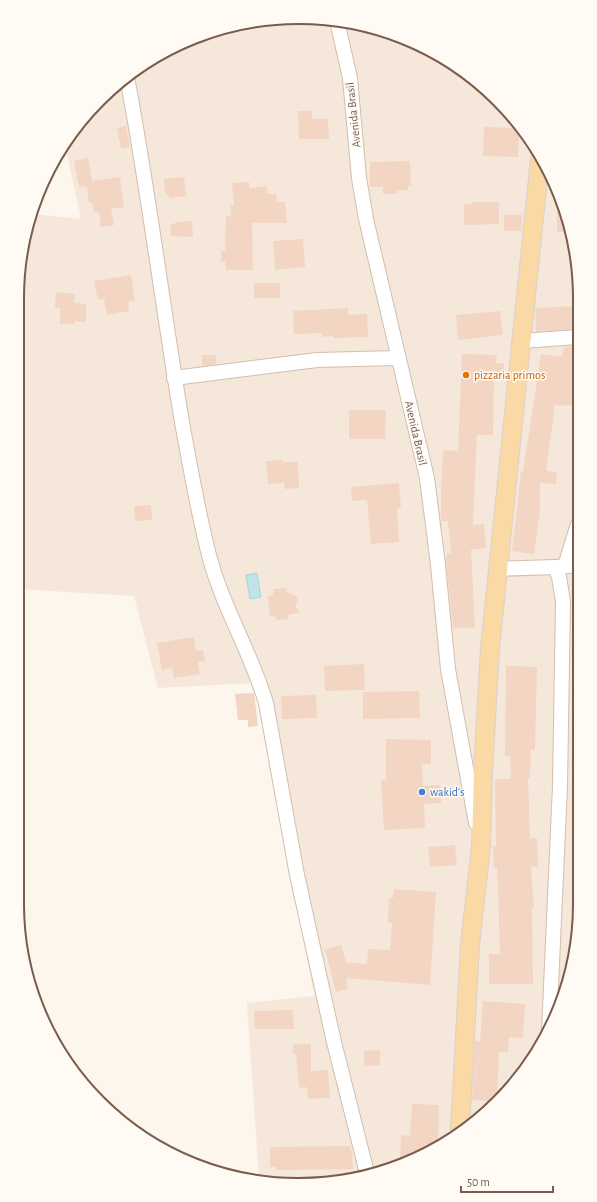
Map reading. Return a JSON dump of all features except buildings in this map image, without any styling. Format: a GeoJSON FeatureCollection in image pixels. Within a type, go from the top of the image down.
{"type":"FeatureCollection","features":[{"type":"Feature","properties":{"kind":"main road"},"geometry":{"type":"LineString","coordinates":[[460,1125],[470,944],[481,847],[486,713],[497,569],[539,167]]}},
{"type":"Feature","properties":{"kind":"street","name":"Avenida Brasil"},"geometry":{"type":"LineString","coordinates":[[338,27],[350,78],[359,178],[366,220],[427,478],[438,565],[448,669],[481,847]]}},
{"type":"Feature","properties":{"kind":"street"},"geometry":{"type":"LineString","coordinates":[[128,83],[144,174],[174,378],[193,481],[209,556],[226,607],[258,675],[266,702],[297,875],[334,1042],[366,1170]]}},
{"type":"Feature","properties":{"kind":"street"},"geometry":{"type":"LineString","coordinates":[[522,341],[573,337]]}},
{"type":"Feature","properties":{"kind":"street"},"geometry":{"type":"LineString","coordinates":[[174,378],[317,360],[398,358]]}},
{"type":"Feature","properties":{"kind":"street"},"geometry":{"type":"LineString","coordinates":[[550,1014],[560,786],[563,601],[559,577],[566,566],[573,542]]}},
{"type":"Feature","properties":{"kind":"street"},"geometry":{"type":"LineString","coordinates":[[497,569],[566,566]]}},
{"type":"Feature","properties":{"kind":"shaded area"},"geometry":{"type":"Polygon","coordinates":[[[298,24],[334,26],[370,33],[420,52],[451,70],[466,81],[493,104],[527,146],[545,177],[564,227],[571,263],[573,298],[573,904],[571,939],[568,957],[564,975],[545,1025],[527,1056],[493,1098],[466,1121],[436,1141],[404,1157],[370,1169],[334,1176],[298,1178],[259,1175],[247,1003],[314,996],[256,683],[158,688],[134,596],[24,589],[24,298],[26,263],[33,227],[37,215],[81,219],[67,152],[81,131],[104,104],[146,70],[177,52],[193,45],[227,33],[245,29],[263,26],[298,24]]]}},
{"type":"Feature","properties":{"kind":"water"},"geometry":{"type":"Polygon","coordinates":[[[257,573],[261,597],[250,599],[246,575],[257,573]]]}},
{"type":"Feature","properties":{"kind":"place","name":"pizzaria primos"},"geometry":{"type":"Point","coordinates":[466,375]}},
{"type":"Feature","properties":{"kind":"place","name":"wakid's"},"geometry":{"type":"Point","coordinates":[422,792]}}]}
